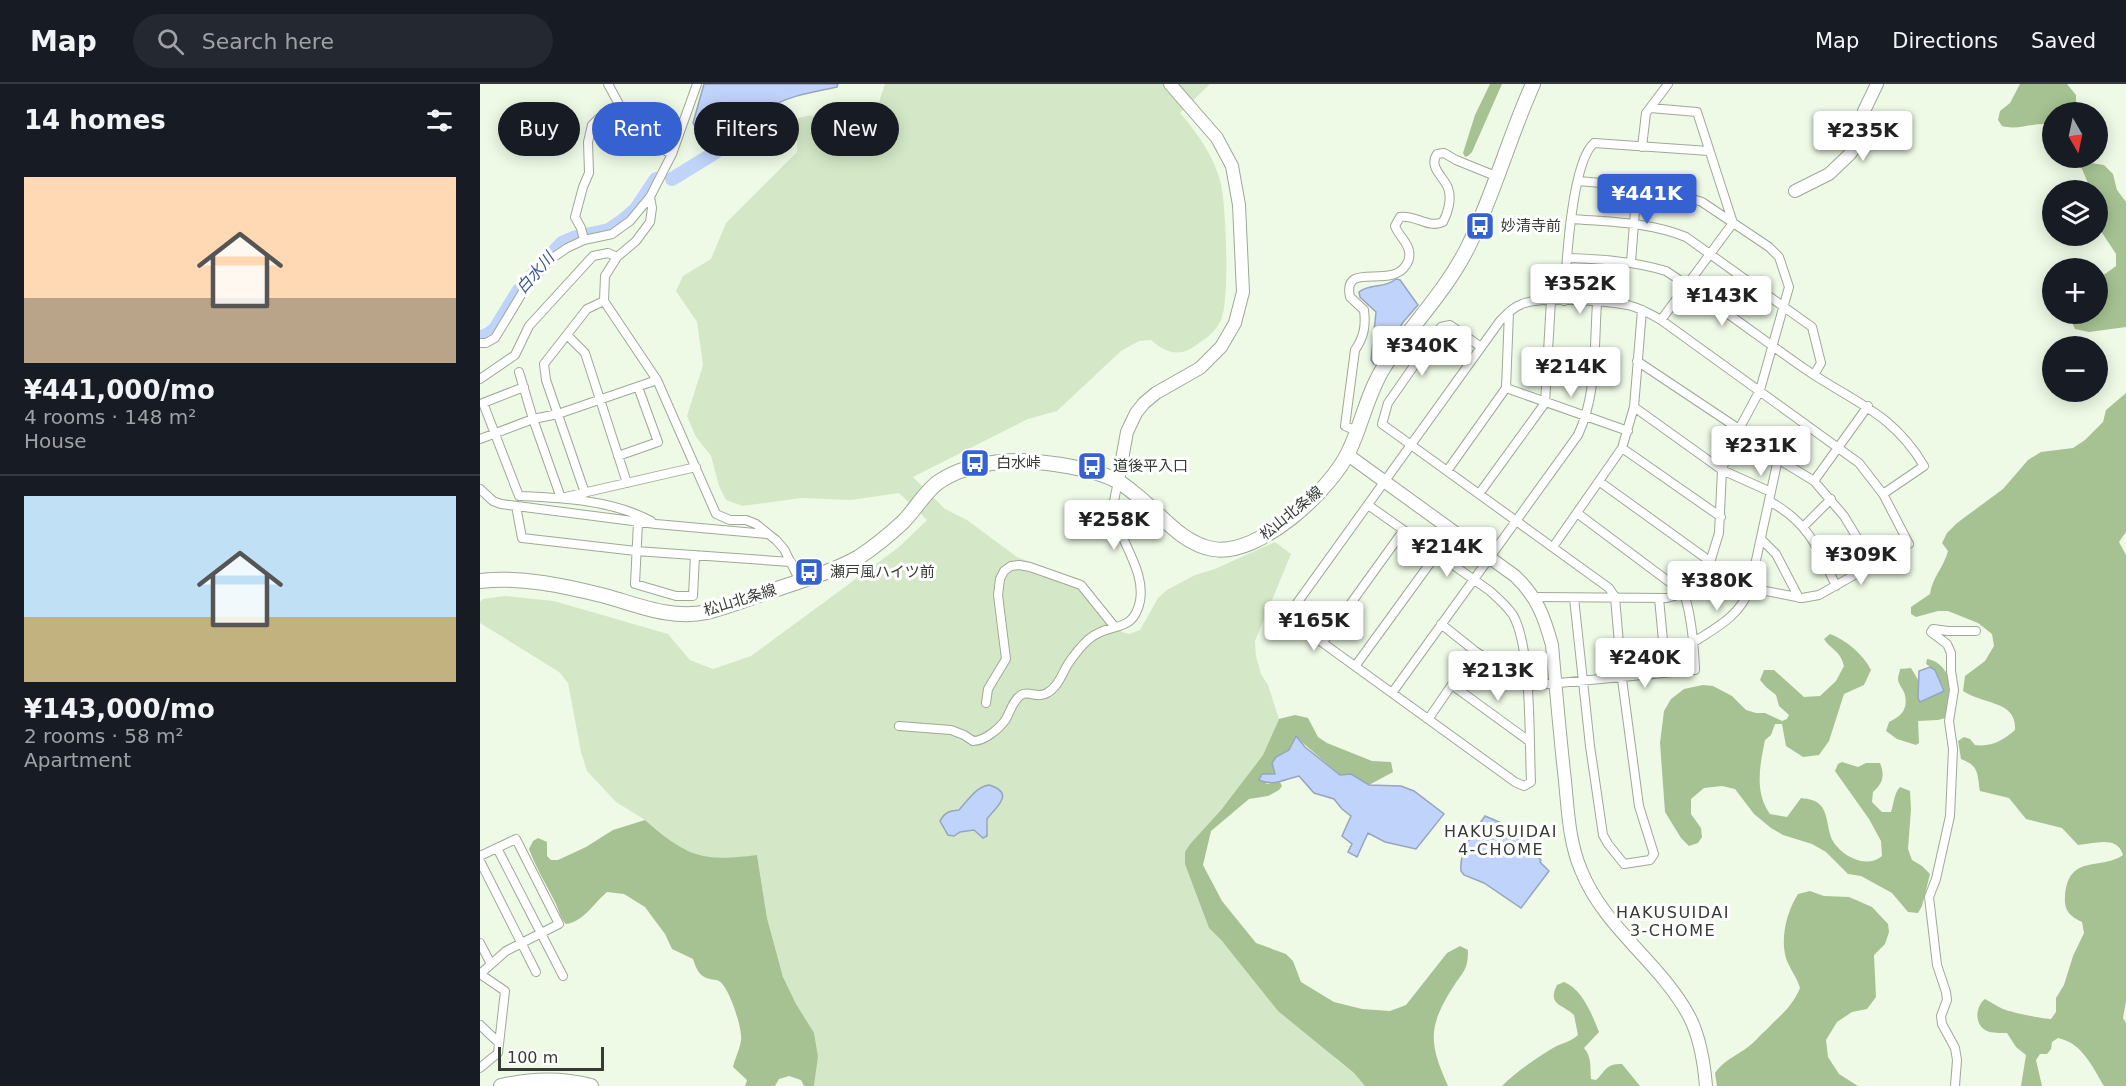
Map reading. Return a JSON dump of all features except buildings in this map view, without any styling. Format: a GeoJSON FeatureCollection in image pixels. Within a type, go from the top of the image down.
{"type":"FeatureCollection","features":[{"type":"Feature","properties":{"kind":"main road","name":"松山北条線"},"geometry":{"type":"LineString","coordinates":[[480,581],[495,579],[536,582],[604,596],[660,612],[688,615],[710,611],[800,581],[858,557],[901,524],[938,482],[965,470],[1002,461],[1076,468],[1118,481],[1192,541],[1207,548],[1229,550],[1255,542],[1273,531],[1321,490],[1348,455],[1369,395],[1383,368],[1436,300],[1467,250],[1498,177],[1533,84]]}},
{"type":"Feature","properties":{"kind":"main road"},"geometry":{"type":"LineString","coordinates":[[501,1086],[541,1079],[591,1086]]}},
{"type":"Feature","properties":{"kind":"street"},"geometry":{"type":"LineString","coordinates":[[608,84],[618,102]]}},
{"type":"Feature","properties":{"kind":"street"},"geometry":{"type":"LineString","coordinates":[[682,126],[697,84]]}},
{"type":"Feature","properties":{"kind":"street"},"geometry":{"type":"LineString","coordinates":[[899,726],[951,730],[973,741],[984,739],[1005,720],[1019,696],[1024,694],[1043,696],[1049,692],[1082,646],[1102,630],[1128,624],[1135,618],[1140,599],[1138,575],[1115,508],[1127,432],[1136,413],[1156,393],[1200,368],[1221,347],[1235,324],[1243,292],[1239,205],[1232,166],[1217,138],[1170,84]]}},
{"type":"Feature","properties":{"kind":"street"},"geometry":{"type":"LineString","coordinates":[[1642,147],[1647,113],[1668,84]]}},
{"type":"Feature","properties":{"kind":"street"},"geometry":{"type":"LineString","coordinates":[[1795,190],[1829,174],[1850,154],[1854,148],[1864,111],[1877,84]]}},
{"type":"Feature","properties":{"kind":"street"},"geometry":{"type":"LineString","coordinates":[[1650,108],[1697,112],[1733,223]]}},
{"type":"Feature","properties":{"kind":"street"},"geometry":{"type":"LineString","coordinates":[[584,240],[581,228],[574,217],[590,173],[588,142],[592,125]]}},
{"type":"Feature","properties":{"kind":"street"},"geometry":{"type":"LineString","coordinates":[[1564,301],[1567,258],[1579,170],[1589,148],[1594,143],[1709,151]]}},
{"type":"Feature","properties":{"kind":"street"},"geometry":{"type":"LineString","coordinates":[[1357,432],[1346,426],[1355,350],[1361,341],[1365,317],[1364,310],[1350,297],[1352,282],[1361,276],[1392,276],[1406,266],[1409,249],[1395,226],[1400,217],[1405,216],[1431,224],[1443,222],[1447,215],[1450,197],[1448,188],[1434,164],[1437,154],[1444,153],[1498,177]]}},
{"type":"Feature","properties":{"kind":"street"},"geometry":{"type":"LineString","coordinates":[[480,344],[495,338],[524,290],[551,259],[584,240],[612,234],[630,221],[650,197],[671,156]]}},
{"type":"Feature","properties":{"kind":"street"},"geometry":{"type":"LineString","coordinates":[[1534,597],[1659,598],[1684,593],[1700,580],[1711,562],[1721,517],[1722,470],[1739,429],[1760,390],[1789,287],[1779,257],[1702,202],[1658,188],[1578,181]]}},
{"type":"Feature","properties":{"kind":"street"},"geometry":{"type":"LineString","coordinates":[[1631,262],[1637,185]]}},
{"type":"Feature","properties":{"kind":"street"},"geometry":{"type":"LineString","coordinates":[[650,197],[652,208],[650,222],[636,240],[617,257],[605,276],[604,301],[657,380],[716,513],[730,520],[746,520],[756,524],[784,549],[800,581]]}},
{"type":"Feature","properties":{"kind":"street"},"geometry":{"type":"LineString","coordinates":[[1572,219],[1634,224],[1665,229],[1686,237],[1812,327],[1821,363],[1814,375]]}},
{"type":"Feature","properties":{"kind":"street"},"geometry":{"type":"LineString","coordinates":[[1661,320],[1733,223]]}},
{"type":"Feature","properties":{"kind":"street"},"geometry":{"type":"LineString","coordinates":[[480,380],[515,355],[530,326],[592,256],[608,253],[617,257]]}},
{"type":"Feature","properties":{"kind":"street"},"geometry":{"type":"LineString","coordinates":[[1567,258],[1631,262],[1665,272],[1814,375],[1868,406],[1887,420],[1912,446],[1924,466],[1883,494]]}},
{"type":"Feature","properties":{"kind":"street"},"geometry":{"type":"LineString","coordinates":[[1368,505],[1473,579],[1504,604],[1512,615],[1523,644],[1531,782],[1524,786],[1515,782],[1287,617],[1481,347],[1509,312],[1524,303],[1540,300],[1629,306],[1661,320],[1859,463],[1883,494],[1909,544],[1819,595],[1799,598],[1750,588]]}},
{"type":"Feature","properties":{"kind":"street"},"geometry":{"type":"LineString","coordinates":[[1479,494],[1545,403],[1551,300]]}},
{"type":"Feature","properties":{"kind":"street"},"geometry":{"type":"LineString","coordinates":[[585,492],[546,380],[544,364],[587,309],[604,301]]}},
{"type":"Feature","properties":{"kind":"street"},"geometry":{"type":"LineString","coordinates":[[1392,693],[1578,435],[1587,417],[1591,393],[1597,303]]}},
{"type":"Feature","properties":{"kind":"street"},"geometry":{"type":"LineString","coordinates":[[1553,547],[1622,448],[1634,407],[1642,310]]}},
{"type":"Feature","properties":{"kind":"street"},"geometry":{"type":"LineString","coordinates":[[1447,471],[1506,388],[1509,312]]}},
{"type":"Feature","properties":{"kind":"street"},"geometry":{"type":"LineString","coordinates":[[1481,347],[1450,325],[1441,327],[1388,403],[1382,424],[1609,588],[1614,597],[1639,806],[1654,854],[1650,860],[1624,864],[1608,844],[1599,821],[1574,598]]}},
{"type":"Feature","properties":{"kind":"street"},"geometry":{"type":"LineString","coordinates":[[567,335],[585,353],[627,483]]}},
{"type":"Feature","properties":{"kind":"street"},"geometry":{"type":"LineString","coordinates":[[1637,362],[1739,429],[1778,459],[1814,481],[1844,516],[1873,564]]}},
{"type":"Feature","properties":{"kind":"street"},"geometry":{"type":"LineString","coordinates":[[519,372],[561,498]]}},
{"type":"Feature","properties":{"kind":"street"},"geometry":{"type":"LineString","coordinates":[[480,439],[533,419],[558,414],[657,380]]}},
{"type":"Feature","properties":{"kind":"street"},"geometry":{"type":"LineString","coordinates":[[524,387],[483,403],[519,496],[561,498],[617,508],[638,514],[656,524]]}},
{"type":"Feature","properties":{"kind":"street"},"geometry":{"type":"LineString","coordinates":[[618,456],[658,442],[638,387]]}},
{"type":"Feature","properties":{"kind":"street"},"geometry":{"type":"LineString","coordinates":[[1506,388],[1628,431]]}},
{"type":"Feature","properties":{"kind":"street"},"geometry":{"type":"LineString","coordinates":[[1814,481],[1868,406]]}},
{"type":"Feature","properties":{"kind":"street"},"geometry":{"type":"LineString","coordinates":[[1634,407],[1722,470],[1770,496],[1804,526],[1836,586]]}},
{"type":"Feature","properties":{"kind":"street"},"geometry":{"type":"LineString","coordinates":[[1622,448],[1721,517]]}},
{"type":"Feature","properties":{"kind":"street"},"geometry":{"type":"LineString","coordinates":[[1348,455],[1490,556],[1515,576],[1534,597],[1551,645],[1571,832],[1581,870],[1602,909],[1682,1004],[1700,1043],[1706,1086]]}},
{"type":"Feature","properties":{"kind":"street"},"geometry":{"type":"LineString","coordinates":[[1694,642],[1738,612],[1746,600],[1778,459]]}},
{"type":"Feature","properties":{"kind":"street"},"geometry":{"type":"LineString","coordinates":[[561,498],[696,467]]}},
{"type":"Feature","properties":{"kind":"street"},"geometry":{"type":"LineString","coordinates":[[1600,482],[1711,562]]}},
{"type":"Feature","properties":{"kind":"street"},"geometry":{"type":"LineString","coordinates":[[480,489],[493,501],[516,506],[656,524],[768,534]]}},
{"type":"Feature","properties":{"kind":"street"},"geometry":{"type":"LineString","coordinates":[[1804,526],[1831,499]]}},
{"type":"Feature","properties":{"kind":"street"},"geometry":{"type":"LineString","coordinates":[[516,506],[522,538],[636,551],[791,562]]}},
{"type":"Feature","properties":{"kind":"street"},"geometry":{"type":"LineString","coordinates":[[1441,624],[1475,651],[1527,686],[1622,679],[1695,670],[1694,642],[1684,593],[1577,513]]}},
{"type":"Feature","properties":{"kind":"street"},"geometry":{"type":"LineString","coordinates":[[638,522],[635,584],[676,596],[693,596],[695,555]]}},
{"type":"Feature","properties":{"kind":"street"},"geometry":{"type":"LineString","coordinates":[[1323,642],[1403,531]]}},
{"type":"Feature","properties":{"kind":"street"},"geometry":{"type":"LineString","coordinates":[[1761,539],[1776,554],[1799,598]]}},
{"type":"Feature","properties":{"kind":"street"},"geometry":{"type":"LineString","coordinates":[[1356,665],[1436,555]]}},
{"type":"Feature","properties":{"kind":"street"},"geometry":{"type":"LineString","coordinates":[[986,703],[988,689],[1006,659],[998,595],[1000,579],[1011,566],[1030,567],[1081,585],[1114,626]]}},
{"type":"Feature","properties":{"kind":"street"},"geometry":{"type":"LineString","coordinates":[[1659,598],[1666,673]]}},
{"type":"Feature","properties":{"kind":"street"},"geometry":{"type":"LineString","coordinates":[[1955,1086],[1957,1060],[1955,1048],[1942,1024],[1941,1016],[1947,1000],[1938,965],[1929,897],[1936,879],[1950,816],[1953,749],[1949,721],[1954,690],[1951,653],[1947,644],[1931,632],[1933,628],[1948,631],[1976,631]]}},
{"type":"Feature","properties":{"kind":"street"},"geometry":{"type":"LineString","coordinates":[[1429,718],[1475,651]]}},
{"type":"Feature","properties":{"kind":"street"},"geometry":{"type":"LineString","coordinates":[[1452,685],[1529,741]]}},
{"type":"Feature","properties":{"kind":"street"},"geometry":{"type":"LineString","coordinates":[[480,856],[516,839],[559,924],[506,951],[480,974],[505,991],[498,1053],[480,1068]]}},
{"type":"Feature","properties":{"kind":"street"},"geometry":{"type":"LineString","coordinates":[[496,848],[563,976]]}},
{"type":"Feature","properties":{"kind":"street"},"geometry":{"type":"LineString","coordinates":[[480,861],[536,972]]}},
{"type":"Feature","properties":{"kind":"street"},"geometry":{"type":"LineString","coordinates":[[480,943],[491,964]]}},
{"type":"Feature","properties":{"kind":"street"},"geometry":{"type":"LineString","coordinates":[[480,1025],[499,1043]]}},
{"type":"Feature","properties":{"kind":"green space"},"geometry":{"type":"Polygon","coordinates":[[[885,84],[1210,84],[1180,113],[1205,146],[1218,174],[1223,195],[1226,232],[1226,294],[1224,310],[1216,328],[1210,335],[1183,352],[1166,350],[1151,340],[1139,341],[1121,351],[1057,411],[1028,419],[913,477],[945,509],[967,520],[1017,557],[1083,581],[1122,632],[1129,634],[1140,630],[1158,598],[1167,590],[1195,575],[1215,569],[1275,542],[1291,554],[1255,641],[1261,674],[1268,685],[1279,719],[1263,755],[1221,810],[1190,844],[1209,928],[1365,1086],[814,1086],[818,1057],[783,977],[767,918],[757,855],[726,859],[696,855],[676,845],[645,820],[616,802],[587,771],[581,752],[568,683],[559,672],[480,623],[480,602],[483,599],[505,596],[554,601],[668,634],[690,660],[713,669],[751,656],[899,547],[927,520],[899,493],[851,500],[801,498],[743,506],[726,500],[719,486],[711,456],[696,437],[687,416],[703,365],[697,322],[676,291],[683,276],[711,259],[726,223],[793,156],[799,156],[799,118],[811,116],[811,156],[899,156],[899,102],[879,102],[885,84]]]}},
{"type":"Feature","properties":{"kind":"green space"},"geometry":{"type":"Polygon","coordinates":[[[1490,84],[1502,84],[1472,152],[1465,157],[1463,153],[1475,115],[1490,84]]]}},
{"type":"Feature","properties":{"kind":"green space"},"geometry":{"type":"Polygon","coordinates":[[[2020,84],[2067,84],[2076,95],[2076,102],[2042,102],[2042,124],[2002,126],[1998,120],[2000,111],[2010,103],[2020,84]]]}},
{"type":"Feature","properties":{"kind":"green space"},"geometry":{"type":"Polygon","coordinates":[[[2107,168],[2113,174],[2117,190],[2126,202],[2126,327],[2089,332],[2075,329],[2073,324],[2108,324],[2108,272],[2116,266],[2116,254],[2108,242],[2108,180],[2087,180],[2082,169],[2107,168]]]}},
{"type":"Feature","properties":{"kind":"green space"},"geometry":{"type":"Polygon","coordinates":[[[2126,393],[2126,532],[2119,542],[2126,555],[2126,1001],[2123,1018],[2126,1023],[2126,1086],[2104,1086],[2080,1050],[2058,1038],[2052,1042],[2047,1054],[2040,1054],[2036,1060],[2042,1086],[2021,1086],[2026,1055],[2016,1047],[2007,1033],[1987,1031],[1980,1025],[1977,1016],[1979,1007],[1985,999],[2007,1010],[2051,1019],[2056,1012],[2056,998],[2064,985],[2073,956],[2084,933],[2082,922],[2071,915],[2067,909],[2065,897],[2067,883],[2072,874],[2079,869],[2114,860],[2123,855],[2116,845],[2110,843],[2078,845],[2062,828],[2026,819],[2009,798],[1980,791],[1975,768],[1961,759],[1958,741],[1964,737],[1970,739],[1975,745],[1987,745],[2001,740],[2015,730],[2011,713],[2005,708],[1963,691],[1965,676],[1985,661],[1994,646],[1992,634],[1978,623],[1948,611],[1938,611],[1916,617],[1911,614],[1911,607],[1930,594],[1948,551],[1942,543],[1947,533],[1957,523],[2003,489],[2028,460],[2041,452],[2073,448],[2085,440],[2103,422],[2106,410],[2126,393]]]}},
{"type":"Feature","properties":{"kind":"green space"},"geometry":{"type":"Polygon","coordinates":[[[1830,634],[1854,648],[1871,670],[1864,685],[1844,694],[1829,741],[1819,755],[1803,757],[1786,746],[1782,724],[1775,724],[1771,735],[1765,740],[1763,749],[1760,769],[1762,797],[1770,814],[1787,817],[1801,798],[1815,801],[1824,811],[1832,839],[1838,848],[1856,860],[1876,860],[1882,856],[1881,841],[1869,819],[1835,771],[1838,764],[1842,762],[1858,767],[1866,763],[1880,763],[1882,779],[1873,792],[1872,802],[1882,812],[1891,812],[1895,795],[1900,787],[1910,791],[1908,849],[1912,860],[1930,874],[1918,913],[1908,912],[1892,893],[1861,876],[1848,874],[1826,852],[1771,828],[1754,814],[1735,789],[1722,786],[1704,788],[1691,799],[1691,814],[1701,828],[1702,837],[1698,843],[1689,846],[1681,838],[1665,812],[1660,743],[1664,711],[1671,699],[1684,689],[1703,685],[1713,686],[1732,696],[1746,710],[1765,713],[1782,721],[1787,719],[1789,715],[1779,706],[1776,695],[1760,680],[1764,670],[1774,670],[1804,697],[1820,696],[1836,681],[1844,666],[1838,654],[1824,639],[1830,634]]]}},
{"type":"Feature","properties":{"kind":"green space"},"geometry":{"type":"Polygon","coordinates":[[[1927,659],[1937,663],[1944,670],[1951,684],[1951,693],[1945,718],[1918,721],[1919,743],[1916,745],[1897,739],[1886,731],[1889,722],[1898,717],[1905,707],[1904,692],[1898,681],[1900,669],[1911,668],[1920,683],[1918,691],[1935,670],[1926,664],[1927,659]]]}},
{"type":"Feature","properties":{"kind":"green space"},"geometry":{"type":"Polygon","coordinates":[[[1295,715],[1308,718],[1318,737],[1327,743],[1372,761],[1391,762],[1393,772],[1369,785],[1351,774],[1340,775],[1296,737],[1289,750],[1276,757],[1275,774],[1259,779],[1267,784],[1280,782],[1282,786],[1268,796],[1249,799],[1211,831],[1203,865],[1222,901],[1256,943],[1286,954],[1293,961],[1301,982],[1334,1002],[1362,1009],[1390,1011],[1406,1005],[1447,953],[1460,946],[1468,950],[1465,969],[1440,1011],[1434,1034],[1437,1057],[1448,1086],[1365,1086],[1354,1073],[1278,1011],[1209,928],[1185,864],[1185,852],[1263,755],[1279,719],[1295,715]]]}},
{"type":"Feature","properties":{"kind":"green space"},"geometry":{"type":"Polygon","coordinates":[[[645,820],[673,842],[696,854],[722,858],[757,855],[767,918],[783,977],[814,1033],[818,1057],[814,1086],[804,1086],[801,1080],[789,1076],[779,1079],[775,1086],[745,1086],[747,1080],[733,1067],[740,1047],[741,1035],[727,991],[719,981],[706,978],[701,974],[693,959],[672,949],[665,934],[645,907],[624,894],[607,892],[578,920],[566,924],[562,919],[529,849],[533,841],[538,838],[547,842],[547,856],[551,860],[558,860],[586,847],[613,830],[645,820]]]}},
{"type":"Feature","properties":{"kind":"green space"},"geometry":{"type":"Polygon","coordinates":[[[1810,891],[1824,896],[1849,897],[1872,907],[1888,924],[1889,932],[1885,944],[1874,955],[1876,997],[1867,1009],[1852,1012],[1837,1022],[1826,1040],[1828,1057],[1839,1074],[1858,1086],[1717,1086],[1715,1073],[1726,1061],[1748,1047],[1789,1007],[1797,995],[1800,988],[1786,958],[1784,933],[1788,916],[1798,894],[1810,891]]]}},
{"type":"Feature","properties":{"kind":"green space"},"geometry":{"type":"Polygon","coordinates":[[[1564,982],[1581,996],[1599,1032],[1584,1048],[1589,1059],[1591,1079],[1596,1080],[1609,1066],[1622,1064],[1640,1086],[1502,1086],[1533,1061],[1578,1035],[1574,1015],[1557,1003],[1554,997],[1557,985],[1564,982]]]}},
{"type":"Feature","properties":{"kind":"water"},"geometry":{"type":"Polygon","coordinates":[[[704,84],[838,84],[837,87],[780,102],[699,102],[704,84]]]}},
{"type":"Feature","properties":{"kind":"water"},"geometry":{"type":"Polygon","coordinates":[[[1396,279],[1400,280],[1418,305],[1374,364],[1371,360],[1376,312],[1360,297],[1359,292],[1396,279]]]}},
{"type":"Feature","properties":{"kind":"water"},"geometry":{"type":"Polygon","coordinates":[[[1930,667],[1935,670],[1944,691],[1920,702],[1918,698],[1919,671],[1930,667]]]}},
{"type":"Feature","properties":{"kind":"water"},"geometry":{"type":"Polygon","coordinates":[[[1296,736],[1305,747],[1340,775],[1351,774],[1369,785],[1401,786],[1414,791],[1444,814],[1416,849],[1385,842],[1368,833],[1357,857],[1348,852],[1352,844],[1342,836],[1351,816],[1334,799],[1314,793],[1299,776],[1274,783],[1259,780],[1262,774],[1275,774],[1272,763],[1276,757],[1289,750],[1296,736]]]}},
{"type":"Feature","properties":{"kind":"water"},"geometry":{"type":"Polygon","coordinates":[[[989,785],[997,788],[1003,796],[999,805],[987,819],[987,836],[983,838],[974,830],[960,832],[954,836],[948,835],[940,821],[944,816],[959,810],[976,791],[989,785]]]}},
{"type":"Feature","properties":{"kind":"water"},"geometry":{"type":"Polygon","coordinates":[[[1485,816],[1513,828],[1531,841],[1527,848],[1541,860],[1540,862],[1549,871],[1521,908],[1484,883],[1464,875],[1461,871],[1465,849],[1485,816]]]}},
{"type":"Feature","properties":{"kind":"waterway","name":"白水川"},"geometry":{"type":"LineString","coordinates":[[672,179],[709,156]]}},
{"type":"Feature","properties":{"kind":"waterway","name":"白水川"},"geometry":{"type":"LineString","coordinates":[[480,338],[495,329],[519,290],[562,243],[576,237],[609,230],[636,209],[656,179]]}},
{"type":"Feature","properties":{"kind":"place","name":"妙清寺前"},"geometry":{"type":"Point","coordinates":[1480,226]}},
{"type":"Feature","properties":{"kind":"place","name":"白水峠"},"geometry":{"type":"Point","coordinates":[975,463]}},
{"type":"Feature","properties":{"kind":"place","name":"道後平入口"},"geometry":{"type":"Point","coordinates":[1092,466]}},
{"type":"Feature","properties":{"kind":"place","name":"瀬戸風ハイツ前"},"geometry":{"type":"Point","coordinates":[809,572]}},
{"type":"Feature","properties":{"kind":"district","name":"HAKUSUIDAI 4-CHOME"},"geometry":{"type":"Point","coordinates":[1501,840]}},
{"type":"Feature","properties":{"kind":"district","name":"HAKUSUIDAI 3-CHOME"},"geometry":{"type":"Point","coordinates":[1673,921]}}]}
